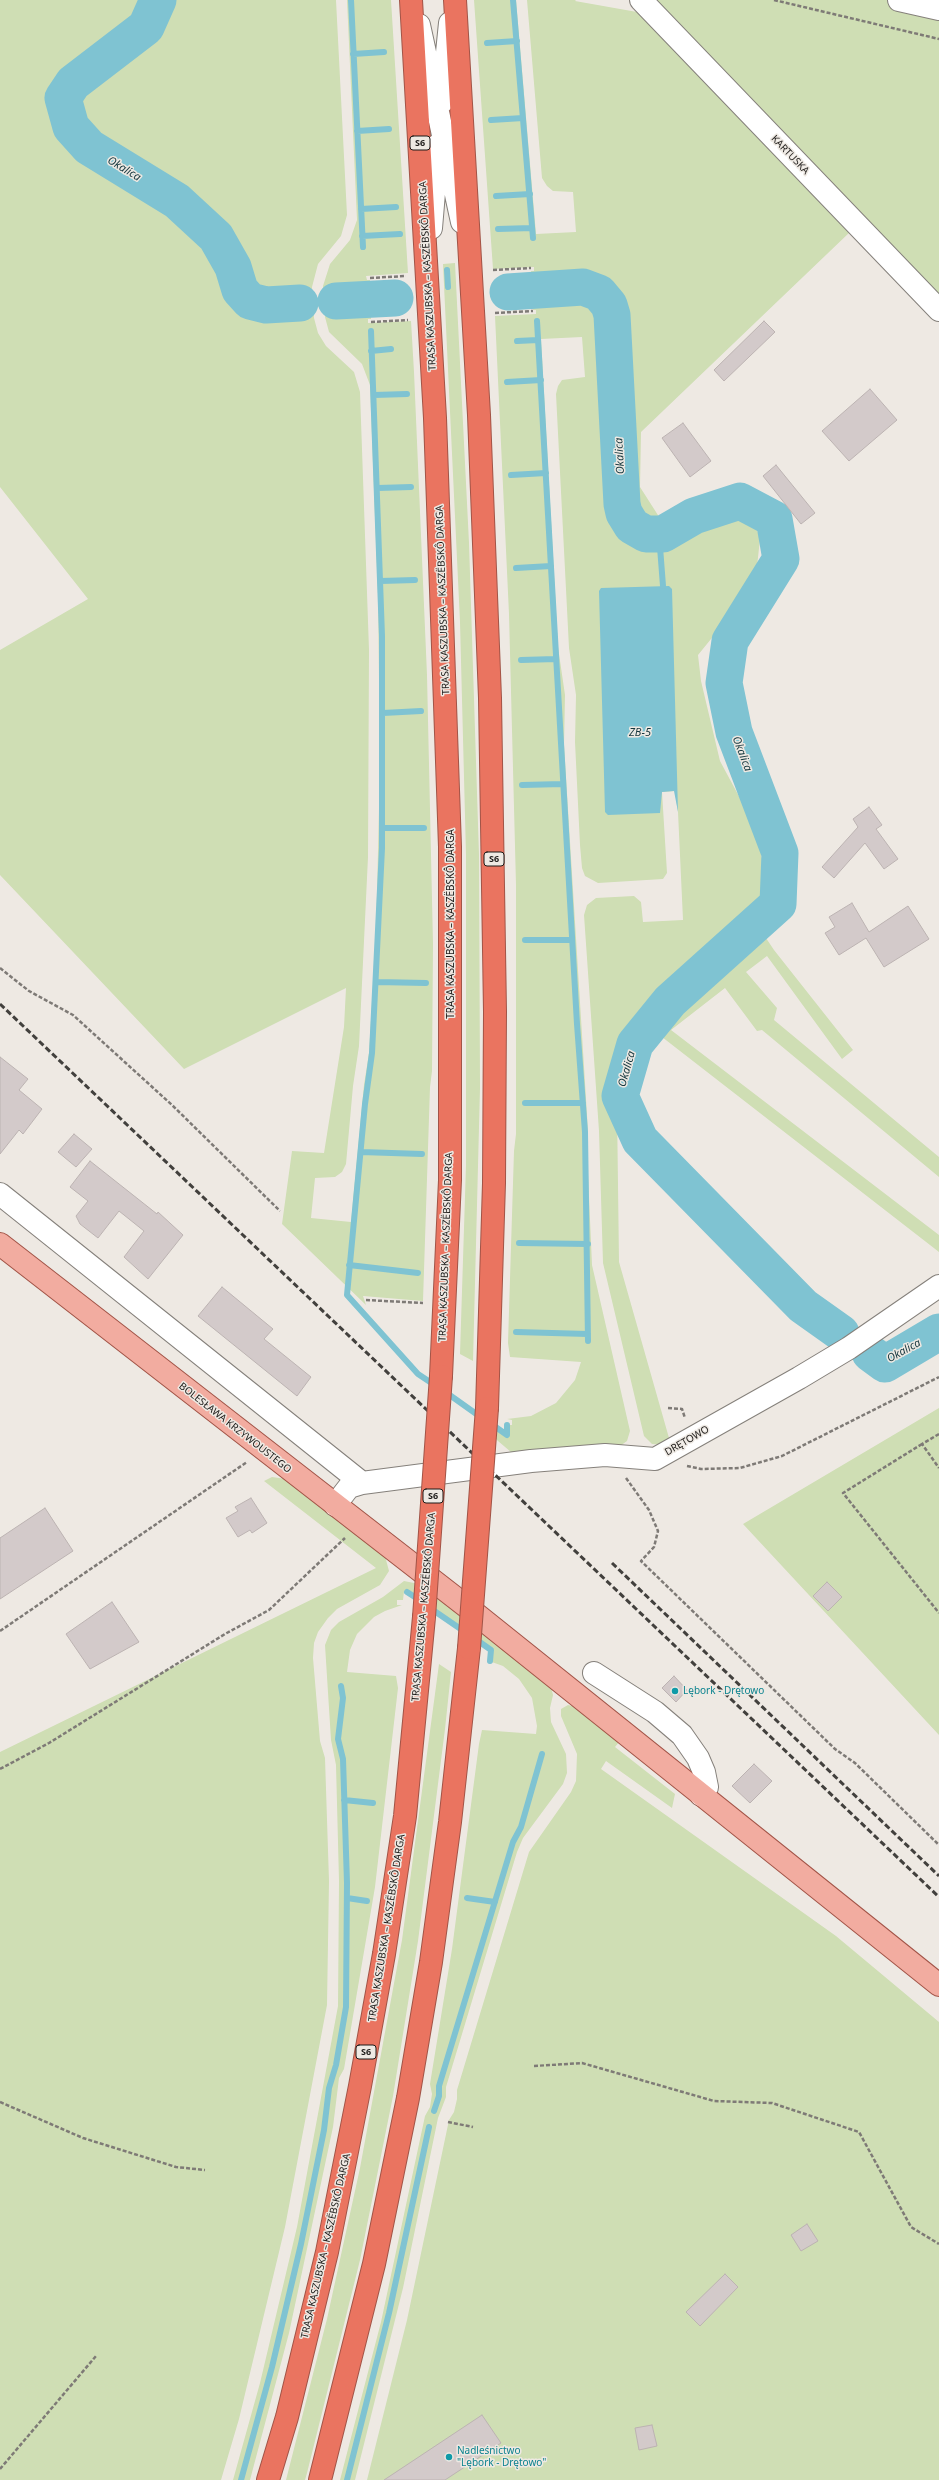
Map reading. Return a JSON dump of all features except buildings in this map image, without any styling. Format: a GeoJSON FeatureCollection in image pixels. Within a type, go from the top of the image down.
{"type":"FeatureCollection","features":[{"type":"Feature","properties":{"kind":"highway","name":"TRASA KASZUBSKA – KASZËBSKÔ DARGA"},"geometry":{"type":"LineString","coordinates":[[268,2480],[286,2417],[327,2252],[360,2086],[384,1954],[405,1816],[424,1617],[441,1376],[450,1180],[450,855],[447,699],[428,285],[412,0]]}},
{"type":"Feature","properties":{"kind":"highway","name":"S6"},"geometry":{"type":"LineString","coordinates":[[320,2480],[374,2264],[408,2098],[430,1962],[450,1822],[469,1648],[487,1408],[494,1160],[494,846],[490,690],[472,284],[453,0]]}},
{"type":"Feature","properties":{"kind":"main road","name":"BOLESŁAWA KRZYWOUSTEGO"},"geometry":{"type":"LineString","coordinates":[[0,1244],[471,1610],[939,1985]]}},
{"type":"Feature","properties":{"kind":"street"},"geometry":{"type":"LineString","coordinates":[[412,0],[470,262]]}},
{"type":"Feature","properties":{"kind":"street"},"geometry":{"type":"LineString","coordinates":[[428,285],[440,124],[453,0]]}},
{"type":"Feature","properties":{"kind":"street","name":"KARTUSKA"},"geometry":{"type":"LineString","coordinates":[[641,0],[939,310]]}},
{"type":"Feature","properties":{"kind":"street"},"geometry":{"type":"LineString","coordinates":[[899,0],[939,9]]}},
{"type":"Feature","properties":{"kind":"street"},"geometry":{"type":"LineString","coordinates":[[0,1194],[362,1483]]}},
{"type":"Feature","properties":{"kind":"street","name":"DRĘTOWO"},"geometry":{"type":"LineString","coordinates":[[335,1504],[349,1487],[362,1483],[531,1461],[616,1456],[655,1459],[799,1378],[848,1348],[939,1286]]}},
{"type":"Feature","properties":{"kind":"street"},"geometry":{"type":"LineString","coordinates":[[594,1673],[655,1712],[682,1735],[698,1758],[704,1772],[707,1787],[701,1795]]}},
{"type":"Feature","properties":{"kind":"path"},"geometry":{"type":"LineString","coordinates":[[774,0],[939,39]]}},
{"type":"Feature","properties":{"kind":"path"},"geometry":{"type":"LineString","coordinates":[[493,270],[531,268]]}},
{"type":"Feature","properties":{"kind":"path"},"geometry":{"type":"LineString","coordinates":[[370,278],[408,276]]}},
{"type":"Feature","properties":{"kind":"path"},"geometry":{"type":"LineString","coordinates":[[495,313],[533,311]]}},
{"type":"Feature","properties":{"kind":"path"},"geometry":{"type":"LineString","coordinates":[[371,322],[411,319]]}},
{"type":"Feature","properties":{"kind":"path"},"geometry":{"type":"LineString","coordinates":[[0,968],[29,991],[73,1014],[172,1105],[280,1211]]}},
{"type":"Feature","properties":{"kind":"path"},"geometry":{"type":"LineString","coordinates":[[366,1300],[426,1304]]}},
{"type":"Feature","properties":{"kind":"path"},"geometry":{"type":"LineString","coordinates":[[655,1459],[701,1469],[747,1466],[782,1456],[939,1377]]}},
{"type":"Feature","properties":{"kind":"path"},"geometry":{"type":"LineString","coordinates":[[939,1434],[843,1493],[939,1613]]}},
{"type":"Feature","properties":{"kind":"path"},"geometry":{"type":"LineString","coordinates":[[922,1444],[939,1468]]}},
{"type":"Feature","properties":{"kind":"path"},"geometry":{"type":"LineString","coordinates":[[0,1631],[264,1450]]}},
{"type":"Feature","properties":{"kind":"path"},"geometry":{"type":"LineString","coordinates":[[616,1456],[627,1481],[650,1510],[658,1531],[654,1547],[641,1561],[835,1749],[855,1763],[939,1845]]}},
{"type":"Feature","properties":{"kind":"path"},"geometry":{"type":"LineString","coordinates":[[0,1769],[49,1743],[225,1634],[269,1610],[360,1524]]}},
{"type":"Feature","properties":{"kind":"path"},"geometry":{"type":"LineString","coordinates":[[534,2066],[582,2063],[714,2101],[772,2103],[859,2132],[911,2226],[939,2244]]}},
{"type":"Feature","properties":{"kind":"path"},"geometry":{"type":"LineString","coordinates":[[0,2102],[83,2138],[176,2167],[205,2170]]}},
{"type":"Feature","properties":{"kind":"path"},"geometry":{"type":"LineString","coordinates":[[448,2122],[473,2127]]}},
{"type":"Feature","properties":{"kind":"path"},"geometry":{"type":"LineString","coordinates":[[0,2469],[96,2356]]}},
{"type":"Feature","properties":{"kind":"green space"},"geometry":{"type":"Polygon","coordinates":[[[0,0],[336,0],[347,215],[341,236],[318,264],[312,287],[314,318],[318,333],[326,346],[354,372],[360,392],[369,650],[368,857],[359,1046],[353,1086],[346,1164],[342,1172],[335,1177],[315,1178],[311,1218],[351,1222],[364,1085],[369,1053],[376,936],[380,765],[378,595],[370,385],[362,364],[329,332],[325,317],[323,286],[330,264],[350,240],[357,220],[347,0],[391,0],[408,273],[366,276],[367,280],[370,280],[370,290],[391,289],[395,298],[392,307],[371,308],[371,319],[368,319],[368,323],[411,321],[414,372],[427,675],[433,944],[432,1071],[430,1087],[423,1301],[363,1296],[366,1305],[282,1224],[292,1151],[324,1153],[344,1027],[346,988],[184,1069],[0,875],[0,650],[88,599],[0,487],[0,0]]]}},
{"type":"Feature","properties":{"kind":"green space"},"geometry":{"type":"Polygon","coordinates":[[[474,0],[516,0],[536,234],[576,232],[573,192],[553,191],[547,186],[542,178],[527,0],[576,0],[575,1],[637,12],[642,0],[939,0],[939,322],[850,232],[641,432],[640,487],[663,523],[676,519],[679,529],[706,522],[752,515],[760,539],[755,585],[698,655],[701,681],[720,761],[756,828],[768,890],[754,920],[774,950],[853,1050],[842,1059],[767,956],[746,972],[777,1008],[774,1020],[939,1157],[939,1177],[762,1030],[757,1031],[725,988],[671,1030],[939,1235],[939,1252],[662,1037],[651,1046],[642,1033],[637,1043],[639,1086],[617,1108],[619,1262],[671,1445],[652,1444],[644,1436],[603,1263],[599,1131],[584,915],[587,905],[596,898],[634,896],[641,902],[643,922],[683,920],[678,812],[675,791],[662,792],[667,873],[663,879],[598,883],[585,876],[582,868],[580,845],[575,742],[576,695],[569,648],[556,394],[558,386],[562,380],[585,377],[582,337],[541,339],[558,647],[565,695],[564,745],[588,1131],[587,1151],[592,1265],[630,1431],[627,1441],[620,1446],[518,1458],[498,1441],[461,1402],[506,1433],[507,1425],[512,1425],[512,1420],[507,1419],[531,1416],[556,1403],[575,1380],[581,1362],[510,1357],[508,1343],[514,1151],[516,1134],[516,885],[509,614],[495,316],[536,314],[536,310],[533,310],[533,299],[513,300],[508,292],[511,283],[532,281],[531,271],[534,271],[534,267],[493,269],[474,0]]]}},
{"type":"Feature","properties":{"kind":"green space"},"geometry":{"type":"Polygon","coordinates":[[[455,263],[469,543],[479,855],[480,1088],[473,1361],[460,1354],[466,1165],[466,855],[460,622],[443,264],[455,263]]]}},
{"type":"Feature","properties":{"kind":"green space"},"geometry":{"type":"Polygon","coordinates":[[[939,1408],[939,1735],[743,1524],[939,1408]]]}},
{"type":"Feature","properties":{"kind":"green space"},"geometry":{"type":"Polygon","coordinates":[[[272,1477],[286,1479],[385,1556],[389,1571],[380,1585],[337,1609],[328,1618],[318,1632],[314,1643],[313,1658],[320,1741],[325,1758],[329,1881],[327,2005],[285,2227],[239,2419],[221,2480],[0,2480],[0,1752],[376,1568],[264,1481],[272,1477]]]}},
{"type":"Feature","properties":{"kind":"green space"},"geometry":{"type":"Polygon","coordinates":[[[404,1581],[419,1584],[551,1687],[553,1695],[550,1708],[551,1722],[566,1754],[567,1773],[563,1784],[523,1838],[517,1852],[446,2087],[446,2097],[438,2118],[403,2288],[355,2480],[340,2480],[381,2322],[425,2116],[430,2107],[432,2094],[430,2084],[452,1949],[482,1730],[536,1734],[537,1726],[532,1698],[519,1679],[503,1666],[489,1661],[490,1651],[412,1595],[404,1591],[403,1600],[397,1600],[397,1605],[402,1605],[374,1617],[357,1634],[350,1650],[347,1672],[396,1676],[398,1688],[375,1887],[344,2069],[339,2078],[333,2127],[289,2333],[250,2480],[233,2480],[260,2383],[297,2227],[338,2006],[339,1881],[336,1765],[331,1740],[325,1645],[331,1630],[339,1622],[383,1597],[404,1581]]]}},
{"type":"Feature","properties":{"kind":"green space"},"geometry":{"type":"Polygon","coordinates":[[[439,1664],[451,1672],[445,1729],[418,1941],[393,2096],[360,2260],[307,2473],[305,2480],[286,2480],[327,2319],[360,2168],[402,1940],[439,1664]]]}},
{"type":"Feature","properties":{"kind":"green space"},"geometry":{"type":"Polygon","coordinates":[[[568,1705],[576,1707],[620,1741],[615,1747],[675,1794],[672,1808],[606,1761],[601,1769],[836,1936],[939,2022],[939,2480],[367,2480],[407,2320],[449,2120],[454,2112],[457,2099],[457,2090],[529,1852],[571,1792],[576,1781],[577,1754],[561,1716],[561,1709],[568,1705]]]}},
{"type":"Feature","properties":{"kind":"water","name":"ZB-5"},"geometry":{"type":"Polygon","coordinates":[[[669,586],[672,589],[678,812],[674,791],[662,792],[660,813],[608,815],[605,812],[599,591],[601,588],[669,586]]]}},
{"type":"Feature","properties":{"kind":"waterway","name":"Okalica"},"geometry":{"type":"LineString","coordinates":[[158,0],[146,27],[73,83],[63,98],[71,127],[89,147],[177,201],[216,237],[233,267],[240,290],[250,301],[266,305],[300,303]]}},
{"type":"Feature","properties":{"kind":"waterway"},"geometry":{"type":"LineString","coordinates":[[351,0],[363,247]]}},
{"type":"Feature","properties":{"kind":"waterway"},"geometry":{"type":"LineString","coordinates":[[513,0],[533,238]]}},
{"type":"Feature","properties":{"kind":"waterway"},"geometry":{"type":"LineString","coordinates":[[487,43],[517,41]]}},
{"type":"Feature","properties":{"kind":"waterway"},"geometry":{"type":"LineString","coordinates":[[353,54],[384,52]]}},
{"type":"Feature","properties":{"kind":"waterway"},"geometry":{"type":"LineString","coordinates":[[491,120],[523,118]]}},
{"type":"Feature","properties":{"kind":"waterway"},"geometry":{"type":"LineString","coordinates":[[357,131],[389,129]]}},
{"type":"Feature","properties":{"kind":"waterway"},"geometry":{"type":"LineString","coordinates":[[496,196],[530,194]]}},
{"type":"Feature","properties":{"kind":"waterway"},"geometry":{"type":"LineString","coordinates":[[361,209],[396,207]]}},
{"type":"Feature","properties":{"kind":"waterway"},"geometry":{"type":"LineString","coordinates":[[498,229],[532,228]]}},
{"type":"Feature","properties":{"kind":"waterway"},"geometry":{"type":"LineString","coordinates":[[362,236],[400,234]]}},
{"type":"Feature","properties":{"kind":"waterway"},"geometry":{"type":"LineString","coordinates":[[447,270],[448,287]]}},
{"type":"Feature","properties":{"kind":"waterway","name":"Okalica"},"geometry":{"type":"LineString","coordinates":[[508,292],[583,287],[599,293],[609,305],[612,315],[622,504],[624,513],[632,526],[646,534],[663,534],[694,516],[740,501],[774,519],[781,559],[730,641],[724,683],[734,732],[780,853],[778,904],[670,1001],[635,1044],[620,1096],[640,1140],[803,1306],[841,1333]]}},
{"type":"Feature","properties":{"kind":"waterway","name":"Okalica"},"geometry":{"type":"LineString","coordinates":[[336,301],[395,298]]}},
{"type":"Feature","properties":{"kind":"waterway"},"geometry":{"type":"LineString","coordinates":[[537,321],[577,1024],[585,1132],[588,1341]]}},
{"type":"Feature","properties":{"kind":"waterway"},"geometry":{"type":"LineString","coordinates":[[371,331],[382,636],[382,848],[372,1053],[365,1104],[347,1295],[418,1374],[436,1386]]}},
{"type":"Feature","properties":{"kind":"waterway"},"geometry":{"type":"LineString","coordinates":[[517,341],[538,340]]}},
{"type":"Feature","properties":{"kind":"waterway"},"geometry":{"type":"LineString","coordinates":[[371,351],[391,349]]}},
{"type":"Feature","properties":{"kind":"waterway"},"geometry":{"type":"LineString","coordinates":[[507,382],[541,380]]}},
{"type":"Feature","properties":{"kind":"waterway"},"geometry":{"type":"LineString","coordinates":[[374,395],[407,394]]}},
{"type":"Feature","properties":{"kind":"waterway"},"geometry":{"type":"LineString","coordinates":[[511,475],[546,473]]}},
{"type":"Feature","properties":{"kind":"waterway"},"geometry":{"type":"LineString","coordinates":[[378,488],[411,487]]}},
{"type":"Feature","properties":{"kind":"waterway"},"geometry":{"type":"LineString","coordinates":[[659,534],[663,586]]}},
{"type":"Feature","properties":{"kind":"waterway"},"geometry":{"type":"LineString","coordinates":[[516,568],[551,566]]}},
{"type":"Feature","properties":{"kind":"waterway"},"geometry":{"type":"LineString","coordinates":[[381,581],[415,580]]}},
{"type":"Feature","properties":{"kind":"waterway"},"geometry":{"type":"LineString","coordinates":[[521,660],[556,659]]}},
{"type":"Feature","properties":{"kind":"waterway"},"geometry":{"type":"LineString","coordinates":[[383,713],[421,711]]}},
{"type":"Feature","properties":{"kind":"waterway"},"geometry":{"type":"LineString","coordinates":[[522,785],[563,784]]}},
{"type":"Feature","properties":{"kind":"waterway"},"geometry":{"type":"LineString","coordinates":[[383,828],[424,828]]}},
{"type":"Feature","properties":{"kind":"waterway"},"geometry":{"type":"LineString","coordinates":[[525,940],[572,940]]}},
{"type":"Feature","properties":{"kind":"waterway"},"geometry":{"type":"LineString","coordinates":[[377,982],[426,983]]}},
{"type":"Feature","properties":{"kind":"waterway"},"geometry":{"type":"LineString","coordinates":[[525,1103],[583,1103]]}},
{"type":"Feature","properties":{"kind":"waterway"},"geometry":{"type":"LineString","coordinates":[[361,1152],[422,1154]]}},
{"type":"Feature","properties":{"kind":"waterway"},"geometry":{"type":"LineString","coordinates":[[519,1243],[588,1244]]}},
{"type":"Feature","properties":{"kind":"waterway"},"geometry":{"type":"LineString","coordinates":[[349,1265],[418,1273]]}},
{"type":"Feature","properties":{"kind":"waterway"},"geometry":{"type":"LineString","coordinates":[[516,1332],[588,1334]]}},
{"type":"Feature","properties":{"kind":"waterway","name":"Okalica"},"geometry":{"type":"LineString","coordinates":[[870,1353],[885,1364],[939,1332]]}},
{"type":"Feature","properties":{"kind":"waterway"},"geometry":{"type":"LineString","coordinates":[[444,1391],[482,1418]]}},
{"type":"Feature","properties":{"kind":"waterway"},"geometry":{"type":"LineString","coordinates":[[490,1423],[507,1435],[507,1425]]}},
{"type":"Feature","properties":{"kind":"waterway"},"geometry":{"type":"LineString","coordinates":[[407,1592],[421,1601]]}},
{"type":"Feature","properties":{"kind":"waterway"},"geometry":{"type":"LineString","coordinates":[[430,1608],[465,1632]]}},
{"type":"Feature","properties":{"kind":"waterway"},"geometry":{"type":"LineString","coordinates":[[474,1638],[491,1650],[490,1661]]}},
{"type":"Feature","properties":{"kind":"waterway"},"geometry":{"type":"LineString","coordinates":[[241,2480],[272,2367],[301,2244],[324,2130],[329,2088],[336,2065],[346,2007],[347,1883],[343,1759],[338,1739],[343,1698],[341,1686]]}},
{"type":"Feature","properties":{"kind":"waterway"},"geometry":{"type":"LineString","coordinates":[[434,2111],[439,2096],[439,2086],[513,1842],[521,1827],[542,1754]]}},
{"type":"Feature","properties":{"kind":"waterway"},"geometry":{"type":"LineString","coordinates":[[344,1800],[373,1803]]}},
{"type":"Feature","properties":{"kind":"waterway"},"geometry":{"type":"LineString","coordinates":[[347,1898],[367,1901]]}},
{"type":"Feature","properties":{"kind":"waterway"},"geometry":{"type":"LineString","coordinates":[[467,1898],[495,1902]]}},
{"type":"Feature","properties":{"kind":"waterway"},"geometry":{"type":"LineString","coordinates":[[347,2480],[389,2313],[429,2127]]}},
{"type":"Feature","properties":{"kind":"railway"},"geometry":{"type":"LineString","coordinates":[[0,1004],[939,1897]]}},
{"type":"Feature","properties":{"kind":"railway"},"geometry":{"type":"LineString","coordinates":[[612,1563],[939,1876]]}},
{"type":"Feature","properties":{"kind":"place","name":"Lębork - Drętowo"},"geometry":{"type":"Point","coordinates":[675,1691]}},
{"type":"Feature","properties":{"kind":"place","name":"Nadleśnictwo \"Lębork - Drętowo\""},"geometry":{"type":"Point","coordinates":[449,2457]}}]}
